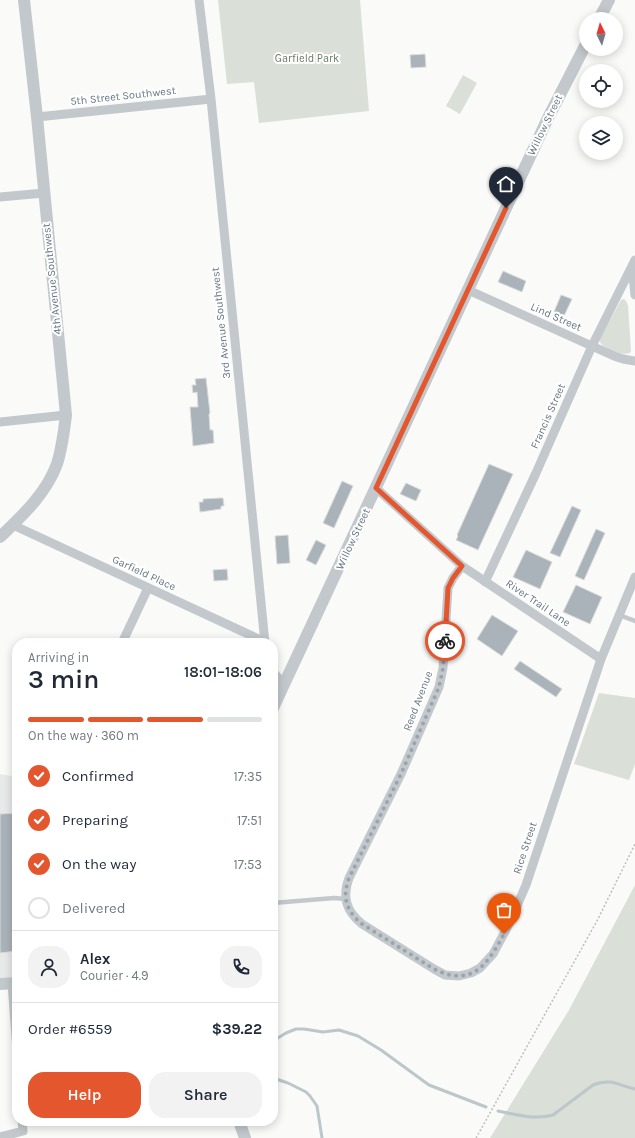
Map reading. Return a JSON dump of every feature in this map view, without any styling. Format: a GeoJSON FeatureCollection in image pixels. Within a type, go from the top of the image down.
{"type":"FeatureCollection","features":[{"type":"Feature","properties":{"kind":"street","name":"4th Avenue Southwest"},"geometry":{"type":"LineString","coordinates":[[0,537],[31,508],[45,487],[56,464],[63,440],[66,415],[24,0]]}},
{"type":"Feature","properties":{"kind":"street","name":"3rd Avenue Southwest"},"geometry":{"type":"LineString","coordinates":[[199,0],[211,99],[265,638]]}},
{"type":"Feature","properties":{"kind":"street"},"geometry":{"type":"LineString","coordinates":[[603,12],[609,0]]}},
{"type":"Feature","properties":{"kind":"street","name":"Willow Street"},"geometry":{"type":"LineString","coordinates":[[278,697],[548,118],[580,56]]}},
{"type":"Feature","properties":{"kind":"street","name":"5th Street Southwest"},"geometry":{"type":"LineString","coordinates":[[37,117],[211,99]]}},
{"type":"Feature","properties":{"kind":"street"},"geometry":{"type":"LineString","coordinates":[[0,197],[44,193]]}},
{"type":"Feature","properties":{"kind":"street"},"geometry":{"type":"LineString","coordinates":[[633,263],[635,295]]}},
{"type":"Feature","properties":{"kind":"street","name":"Francis Street"},"geometry":{"type":"LineString","coordinates":[[486,582],[592,346],[633,263]]}},
{"type":"Feature","properties":{"kind":"street","name":"Lind Street"},"geometry":{"type":"LineString","coordinates":[[468,290],[592,346],[623,359],[635,361]]}},
{"type":"Feature","properties":{"kind":"street"},"geometry":{"type":"LineString","coordinates":[[0,422],[66,415]]}},
{"type":"Feature","properties":{"kind":"street"},"geometry":{"type":"LineString","coordinates":[[376,488],[462,566]]}},
{"type":"Feature","properties":{"kind":"street","name":"Garfield Place"},"geometry":{"type":"LineString","coordinates":[[13,525],[254,638]]}},
{"type":"Feature","properties":{"kind":"street","name":"River Trail Lane"},"geometry":{"type":"LineString","coordinates":[[462,566],[601,659]]}},
{"type":"Feature","properties":{"kind":"street","name":"Reed Avenue"},"geometry":{"type":"LineString","coordinates":[[346,898],[346,888],[349,878],[401,774],[439,687],[443,668],[448,588],[462,566]]}},
{"type":"Feature","properties":{"kind":"street","name":"Rice Street"},"geometry":{"type":"LineString","coordinates":[[346,898],[348,909],[362,924],[445,975],[459,976],[471,973],[487,962],[509,924],[526,885],[601,659],[635,577]]}},
{"type":"Feature","properties":{"kind":"street"},"geometry":{"type":"LineString","coordinates":[[124,638],[148,588]]}},
{"type":"Feature","properties":{"kind":"street"},"geometry":{"type":"LineString","coordinates":[[278,677],[284,684]]}},
{"type":"Feature","properties":{"kind":"street"},"geometry":{"type":"LineString","coordinates":[[10,983],[12,1002]]}},
{"type":"Feature","properties":{"kind":"street"},"geometry":{"type":"LineString","coordinates":[[0,1137],[23,1131],[22,1126]]}},
{"type":"Feature","properties":{"kind":"street"},"geometry":{"type":"LineString","coordinates":[[240,1126],[244,1138]]}},
{"type":"Feature","properties":{"kind":"lane"},"geometry":{"type":"LineString","coordinates":[[619,615],[635,621]]}},
{"type":"Feature","properties":{"kind":"lane"},"geometry":{"type":"LineString","coordinates":[[278,903],[346,898]]}},
{"type":"Feature","properties":{"kind":"path"},"geometry":{"type":"LineString","coordinates":[[476,1138],[598,919],[635,844]]}},
{"type":"Feature","properties":{"kind":"shaded area"},"geometry":{"type":"Polygon","coordinates":[[[0,774],[12,776],[12,988],[0,989],[0,774]]]}},
{"type":"Feature","properties":{"kind":"green space","name":"Garfield Park"},"geometry":{"type":"Polygon","coordinates":[[[218,0],[360,0],[369,111],[259,123],[254,82],[227,84],[218,0]]]}},
{"type":"Feature","properties":{"kind":"green space"},"geometry":{"type":"Polygon","coordinates":[[[463,75],[477,83],[460,114],[446,106],[463,75]]]}},
{"type":"Feature","properties":{"kind":"green space"},"geometry":{"type":"Polygon","coordinates":[[[624,299],[628,305],[631,351],[627,354],[615,352],[600,343],[600,339],[621,300],[624,299]]]}},
{"type":"Feature","properties":{"kind":"green space"},"geometry":{"type":"Polygon","coordinates":[[[599,693],[635,698],[635,764],[629,780],[574,764],[599,693]]]}},
{"type":"Feature","properties":{"kind":"green space"},"geometry":{"type":"Polygon","coordinates":[[[635,885],[635,1138],[490,1138],[569,1010],[635,885]]]}},
{"type":"Feature","properties":{"kind":"building"},"geometry":{"type":"Polygon","coordinates":[[[425,54],[426,67],[411,68],[410,55],[425,54]]]}},
{"type":"Feature","properties":{"kind":"building"},"geometry":{"type":"Polygon","coordinates":[[[503,271],[526,281],[522,292],[498,282],[503,271]]]}},
{"type":"Feature","properties":{"kind":"building"},"geometry":{"type":"Polygon","coordinates":[[[561,295],[572,299],[564,316],[554,312],[561,295]]]}},
{"type":"Feature","properties":{"kind":"building"},"geometry":{"type":"Polygon","coordinates":[[[206,378],[210,413],[210,430],[213,430],[214,443],[193,446],[190,407],[198,407],[197,392],[193,393],[192,385],[196,385],[195,379],[206,378]]]}},
{"type":"Feature","properties":{"kind":"building"},"geometry":{"type":"Polygon","coordinates":[[[489,464],[513,474],[478,550],[456,540],[489,464]]]}},
{"type":"Feature","properties":{"kind":"building"},"geometry":{"type":"Polygon","coordinates":[[[342,481],[353,486],[334,528],[323,523],[342,481]]]}},
{"type":"Feature","properties":{"kind":"building"},"geometry":{"type":"Polygon","coordinates":[[[406,483],[421,490],[416,501],[400,494],[406,483]]]}},
{"type":"Feature","properties":{"kind":"building"},"geometry":{"type":"Polygon","coordinates":[[[223,498],[224,506],[221,506],[221,509],[200,512],[199,502],[203,502],[203,499],[223,498]]]}},
{"type":"Feature","properties":{"kind":"building"},"geometry":{"type":"Polygon","coordinates":[[[572,506],[581,510],[560,557],[550,553],[572,506]]]}},
{"type":"Feature","properties":{"kind":"building"},"geometry":{"type":"Polygon","coordinates":[[[596,529],[605,533],[584,580],[575,576],[596,529]]]}},
{"type":"Feature","properties":{"kind":"building"},"geometry":{"type":"Polygon","coordinates":[[[288,535],[290,563],[277,564],[275,536],[288,535]]]}},
{"type":"Feature","properties":{"kind":"building"},"geometry":{"type":"Polygon","coordinates":[[[316,540],[326,545],[316,565],[306,560],[316,540]]]}},
{"type":"Feature","properties":{"kind":"building"},"geometry":{"type":"Polygon","coordinates":[[[526,550],[552,562],[540,589],[513,577],[526,550]]]}},
{"type":"Feature","properties":{"kind":"building"},"geometry":{"type":"Polygon","coordinates":[[[227,569],[228,580],[214,581],[213,570],[227,569]]]}},
{"type":"Feature","properties":{"kind":"building"},"geometry":{"type":"Polygon","coordinates":[[[576,585],[602,597],[590,624],[563,612],[576,585]]]}},
{"type":"Feature","properties":{"kind":"building"},"geometry":{"type":"Polygon","coordinates":[[[492,615],[518,631],[502,656],[477,639],[492,615]]]}},
{"type":"Feature","properties":{"kind":"building"},"geometry":{"type":"Polygon","coordinates":[[[520,661],[562,689],[556,697],[514,669],[520,661]]]}},
{"type":"Feature","properties":{"kind":"building"},"geometry":{"type":"Polygon","coordinates":[[[12,813],[12,952],[0,953],[0,814],[12,813]]]}},
{"type":"Feature","properties":{"kind":"waterway"},"geometry":{"type":"LineString","coordinates":[[278,1038],[296,1029],[323,1032],[339,1030],[358,1036],[381,1050],[429,1085],[486,1107]]}},
{"type":"Feature","properties":{"kind":"waterway"},"geometry":{"type":"LineString","coordinates":[[278,1080],[306,1092],[310,1096],[317,1106],[322,1138]]}},
{"type":"Feature","properties":{"kind":"waterway"},"geometry":{"type":"LineString","coordinates":[[498,1111],[539,1117],[553,1115],[593,1085],[599,1083],[609,1082],[635,1089]]}},
{"type":"Feature","properties":{"kind":"way so far"},"geometry":{"type":"LineString","coordinates":[[445,641],[443,668],[439,687],[401,774],[349,878],[346,888],[348,909],[362,924],[445,975],[459,976],[471,973],[480,968],[493,954],[504,934]]}},
{"type":"Feature","properties":{"kind":"route"},"geometry":{"type":"LineString","coordinates":[[445,641],[448,588],[462,566],[376,488],[506,208]]}}]}
